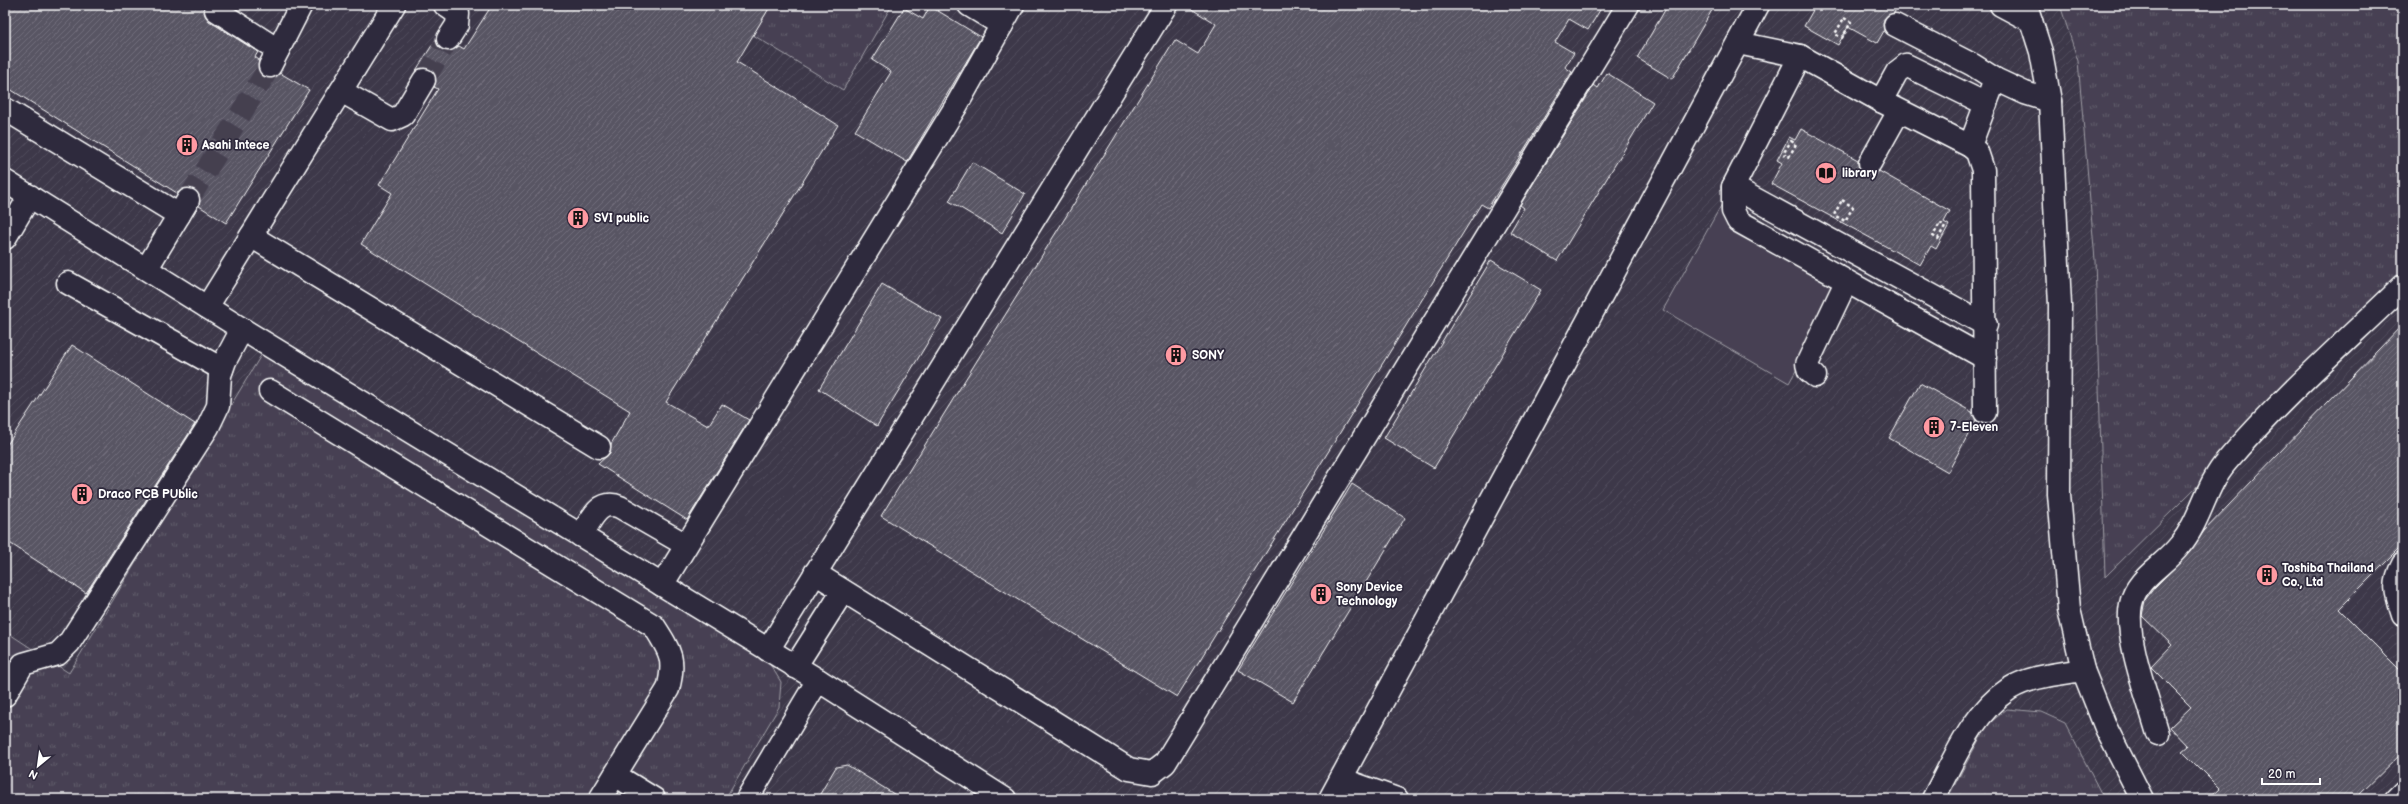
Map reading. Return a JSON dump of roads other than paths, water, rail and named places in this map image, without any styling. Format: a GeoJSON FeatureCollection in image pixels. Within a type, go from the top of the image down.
{"type":"FeatureCollection","features":[{"type":"Feature","properties":{"kind":"street"},"geometry":{"type":"LineString","coordinates":[[216,10],[274,58],[301,5]]}},
{"type":"Feature","properties":{"kind":"street"},"geometry":{"type":"LineString","coordinates":[[207,307],[394,5]]}},
{"type":"Feature","properties":{"kind":"street"},"geometry":{"type":"LineString","coordinates":[[444,5],[458,14],[459,19],[448,40]]}},
{"type":"Feature","properties":{"kind":"street"},"geometry":{"type":"LineString","coordinates":[[969,5],[1002,25]]}},
{"type":"Feature","properties":{"kind":"street"},"geometry":{"type":"LineString","coordinates":[[662,585],[955,108],[1014,5]]}},
{"type":"Feature","properties":{"kind":"street"},"geometry":{"type":"LineString","coordinates":[[768,650],[1166,5]]}},
{"type":"Feature","properties":{"kind":"street"},"geometry":{"type":"LineString","coordinates":[[815,573],[1129,769],[1152,773],[1165,763],[1628,5]]}},
{"type":"Feature","properties":{"kind":"street"},"geometry":{"type":"LineString","coordinates":[[1330,799],[1758,5]]}},
{"type":"Feature","properties":{"kind":"street"},"geometry":{"type":"LineString","coordinates":[[2001,5],[2029,13],[2041,52],[2050,101],[2060,305],[2059,494],[2069,609],[2082,670],[2106,728],[2142,799]]}},
{"type":"Feature","properties":{"kind":"street"},"geometry":{"type":"LineString","coordinates":[[1896,25],[1973,65],[1999,82],[2025,93],[2050,101]]}},
{"type":"Feature","properties":{"kind":"street"},"geometry":{"type":"LineString","coordinates":[[1738,43],[1800,56],[1890,106],[1970,146],[1977,152],[1983,170],[1986,325],[1984,358],[1985,412]]}},
{"type":"Feature","properties":{"kind":"street"},"geometry":{"type":"LineString","coordinates":[[1800,56],[1733,187],[1733,211],[1738,221],[1984,358]]}},
{"type":"Feature","properties":{"kind":"street"},"geometry":{"type":"LineString","coordinates":[[1870,163],[1890,106],[1898,72],[1906,65],[1986,104]]}},
{"type":"Feature","properties":{"kind":"street"},"geometry":{"type":"LineString","coordinates":[[341,91],[392,120],[403,115],[424,80]]}},
{"type":"Feature","properties":{"kind":"street"},"geometry":{"type":"LineString","coordinates":[[1970,146],[1986,104],[1999,82]]}},
{"type":"Feature","properties":{"kind":"street"},"geometry":{"type":"LineString","coordinates":[[5,109],[183,208],[147,268]]}},
{"type":"Feature","properties":{"kind":"street"},"geometry":{"type":"LineString","coordinates":[[5,181],[147,268],[242,329],[818,680],[1005,799]]}},
{"type":"Feature","properties":{"kind":"street"},"geometry":{"type":"LineString","coordinates":[[1733,187],[1986,325]]}},
{"type":"Feature","properties":{"kind":"street"},"geometry":{"type":"LineString","coordinates":[[5,238],[30,196]]}},
{"type":"Feature","properties":{"kind":"street"},"geometry":{"type":"LineString","coordinates":[[251,236],[599,447]]}},
{"type":"Feature","properties":{"kind":"street"},"geometry":{"type":"LineString","coordinates":[[1815,376],[1809,371],[1807,364],[1846,282]]}},
{"type":"Feature","properties":{"kind":"street"},"geometry":{"type":"LineString","coordinates":[[68,283],[222,369]]}},
{"type":"Feature","properties":{"kind":"street"},"geometry":{"type":"LineString","coordinates":[[2158,734],[2131,638],[2130,606],[2134,590],[2180,546],[2194,525],[2212,482],[2226,461],[2403,286]]}},
{"type":"Feature","properties":{"kind":"street"},"geometry":{"type":"LineString","coordinates":[[5,695],[23,664],[58,654],[69,643],[208,427],[218,406],[222,369],[242,329]]}},
{"type":"Feature","properties":{"kind":"street"},"geometry":{"type":"LineString","coordinates":[[270,391],[654,626],[671,652],[673,671],[668,689],[600,799]]}},
{"type":"Feature","properties":{"kind":"street"},"geometry":{"type":"LineString","coordinates":[[581,536],[599,508],[611,504],[620,507],[686,545]]}},
{"type":"Feature","properties":{"kind":"street"},"geometry":{"type":"LineString","coordinates":[[2403,564],[2396,577],[2396,594],[2403,615]]}},
{"type":"Feature","properties":{"kind":"street"},"geometry":{"type":"LineString","coordinates":[[795,667],[843,590]]}},
{"type":"Feature","properties":{"kind":"street"},"geometry":{"type":"LineString","coordinates":[[1933,799],[1971,730],[1998,699],[2009,689],[2032,680],[2082,670]]}},
{"type":"Feature","properties":{"kind":"street"},"geometry":{"type":"LineString","coordinates":[[746,799],[818,680]]}},
{"type":"Feature","properties":{"kind":"street"},"geometry":{"type":"LineString","coordinates":[[615,775],[654,799]]}},
{"type":"Feature","properties":{"kind":"street"},"geometry":{"type":"LineString","coordinates":[[1341,779],[1397,799]]}},
{"type":"Feature","properties":{"kind":"street"},"geometry":{"type":"LineString","coordinates":[[2396,799],[2403,792]]}},
{"type":"Feature","properties":{"kind":"tunnel"},"geometry":{"type":"LineString","coordinates":[[424,80],[448,39]]}},
{"type":"Feature","properties":{"kind":"tunnel"},"geometry":{"type":"LineString","coordinates":[[188,200],[270,66]]}},
{"type":"Feature","properties":{"kind":"place","name":"Asahi Intece"},"geometry":{"type":"Point","coordinates":[187,145]}},
{"type":"Feature","properties":{"kind":"place","name":"library"},"geometry":{"type":"Point","coordinates":[1826,173]}},
{"type":"Feature","properties":{"kind":"place","name":"SVI public"},"geometry":{"type":"Point","coordinates":[578,218]}},
{"type":"Feature","properties":{"kind":"place","name":"SONY"},"geometry":{"type":"Point","coordinates":[1176,355]}},
{"type":"Feature","properties":{"kind":"place","name":"7-Eleven"},"geometry":{"type":"Point","coordinates":[1934,427]}},
{"type":"Feature","properties":{"kind":"place","name":"Draco PCB PUblic"},"geometry":{"type":"Point","coordinates":[82,494]}},
{"type":"Feature","properties":{"kind":"place","name":"Toshiba Thailand Co., Ltd"},"geometry":{"type":"Point","coordinates":[2267,575]}},
{"type":"Feature","properties":{"kind":"place","name":"Sony Device Technology"},"geometry":{"type":"Point","coordinates":[1321,594]}}]}
